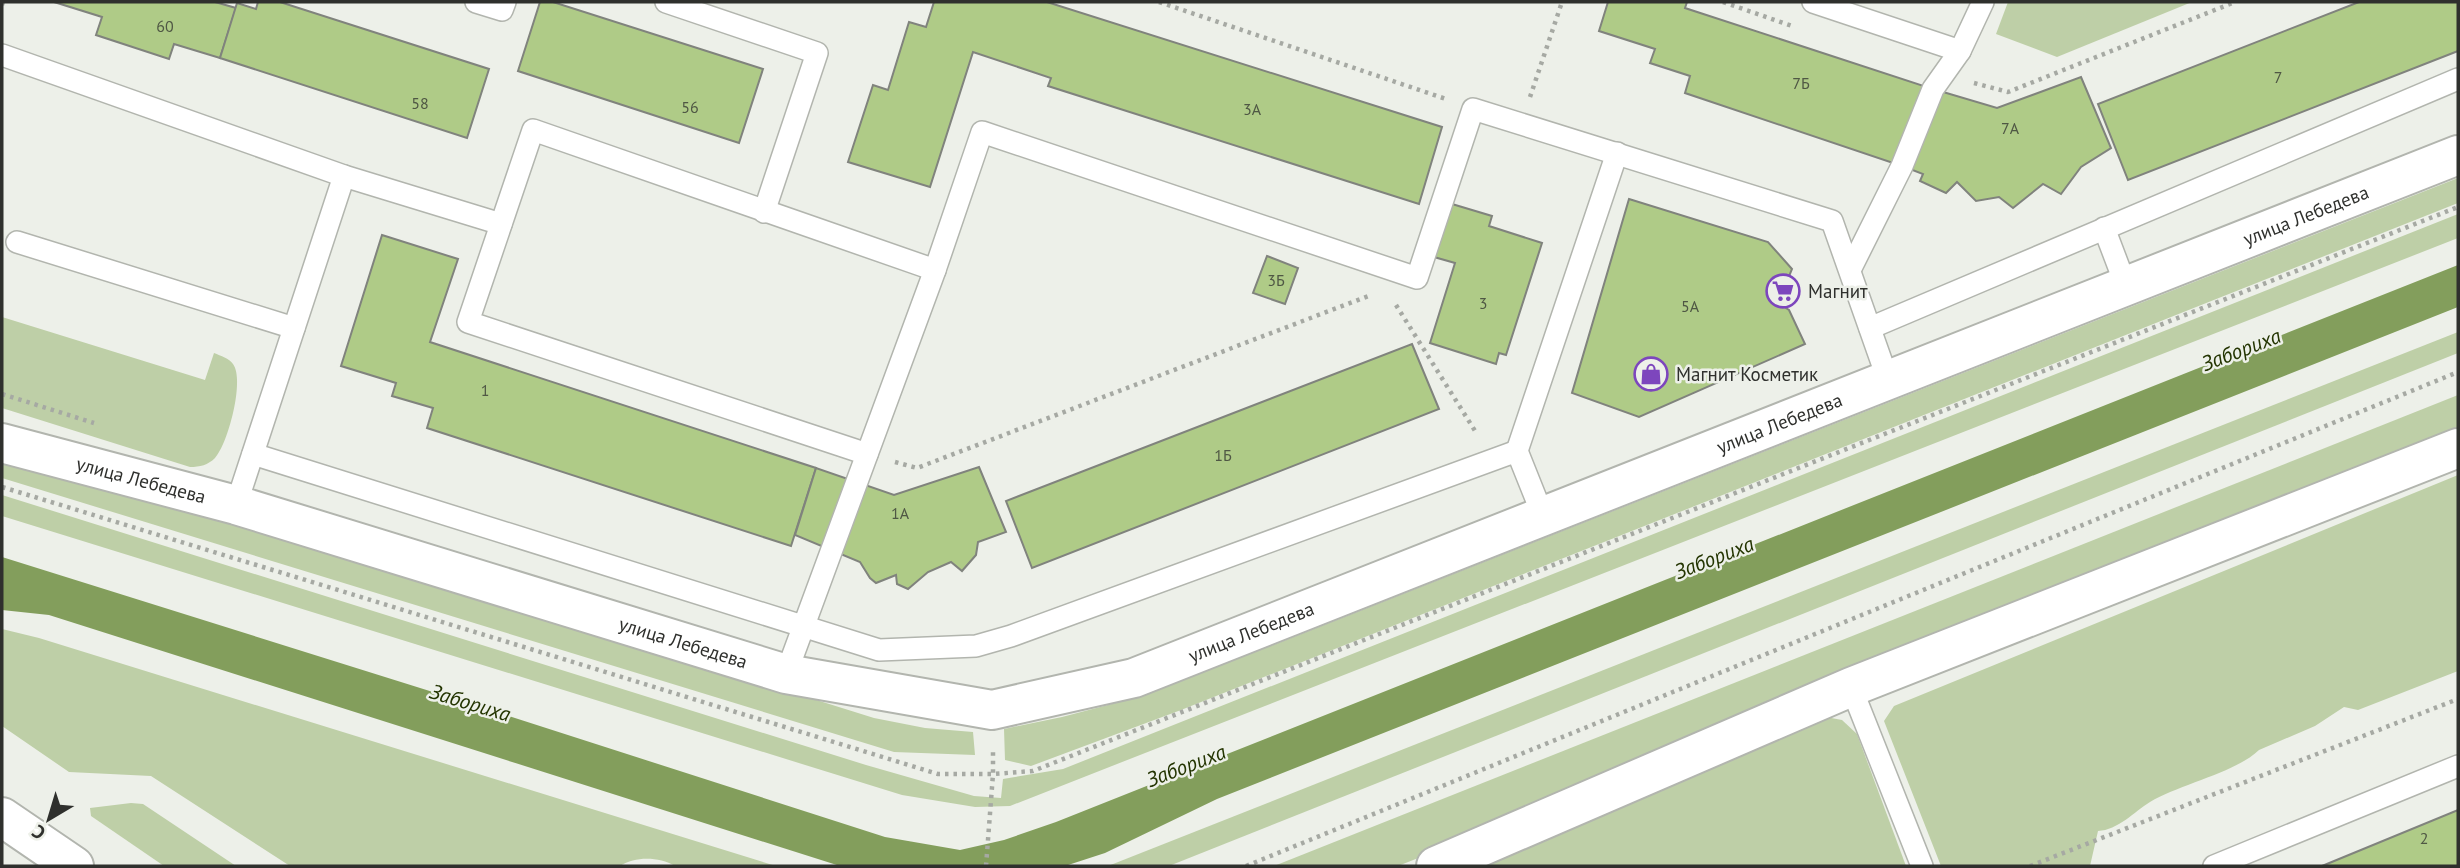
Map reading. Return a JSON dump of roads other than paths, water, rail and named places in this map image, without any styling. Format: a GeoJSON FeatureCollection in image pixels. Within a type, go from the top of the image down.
{"type":"FeatureCollection","features":[{"type":"Feature","properties":{"kind":"street","name":"улица Лебедева"},"geometry":{"type":"LineString","coordinates":[[2,443],[236,505],[786,674],[992,710],[1134,678],[2458,155]]}},
{"type":"Feature","properties":{"kind":"street"},"geometry":{"type":"LineString","coordinates":[[1436,866],[1851,687],[2458,448]]}},
{"type":"Feature","properties":{"kind":"street"},"geometry":{"type":"LineString","coordinates":[[2,817],[74,866]]}},
{"type":"Feature","properties":{"kind":"lane"},"geometry":{"type":"LineString","coordinates":[[476,2],[502,10],[505,2]]}},
{"type":"Feature","properties":{"kind":"lane"},"geometry":{"type":"LineString","coordinates":[[666,2],[817,53],[764,212]]}},
{"type":"Feature","properties":{"kind":"lane"},"geometry":{"type":"LineString","coordinates":[[1813,2],[1960,51]]}},
{"type":"Feature","properties":{"kind":"lane"},"geometry":{"type":"LineString","coordinates":[[1850,270],[1902,166],[1933,89],[1960,51],[1983,2]]}},
{"type":"Feature","properties":{"kind":"lane"},"geometry":{"type":"LineString","coordinates":[[2,55],[344,176],[501,225]]}},
{"type":"Feature","properties":{"kind":"lane"},"geometry":{"type":"LineString","coordinates":[[1870,328],[2458,79]]}},
{"type":"Feature","properties":{"kind":"lane"},"geometry":{"type":"LineString","coordinates":[[786,674],[935,270],[982,132],[1417,278],[1474,109],[1832,221],[1888,380]]}},
{"type":"Feature","properties":{"kind":"lane"},"geometry":{"type":"LineString","coordinates":[[867,454],[468,322],[533,131],[935,270]]}},
{"type":"Feature","properties":{"kind":"lane"},"geometry":{"type":"LineString","coordinates":[[1543,516],[1517,451],[1617,153]]}},
{"type":"Feature","properties":{"kind":"lane"},"geometry":{"type":"LineString","coordinates":[[236,505],[344,176]]}},
{"type":"Feature","properties":{"kind":"lane"},"geometry":{"type":"LineString","coordinates":[[2104,228],[2126,286]]}},
{"type":"Feature","properties":{"kind":"lane"},"geometry":{"type":"LineString","coordinates":[[17,242],[294,328]]}},
{"type":"Feature","properties":{"kind":"lane"},"geometry":{"type":"LineString","coordinates":[[253,454],[879,650],[976,646],[1011,636],[1517,451]]}},
{"type":"Feature","properties":{"kind":"lane"},"geometry":{"type":"LineString","coordinates":[[1851,687],[1922,866]]}},
{"type":"Feature","properties":{"kind":"lane"},"geometry":{"type":"LineString","coordinates":[[2214,866],[2458,766]]}},
{"type":"Feature","properties":{"kind":"place","name":"Магнит"},"geometry":{"type":"Point","coordinates":[1783,291]}},
{"type":"Feature","properties":{"kind":"place","name":"Магнит Косметик"},"geometry":{"type":"Point","coordinates":[1651,374]}},
{"type":"Feature","properties":{"kind":"water label","name":"Забориха"},"geometry":{"type":"Point","coordinates":[2241,350]}},
{"type":"Feature","properties":{"kind":"water label","name":"Забориха"},"geometry":{"type":"Point","coordinates":[1714,558]}},
{"type":"Feature","properties":{"kind":"water label","name":"Забориха"},"geometry":{"type":"Point","coordinates":[470,703]}},
{"type":"Feature","properties":{"kind":"water label","name":"Забориха"},"geometry":{"type":"Point","coordinates":[1186,766]}}]}
